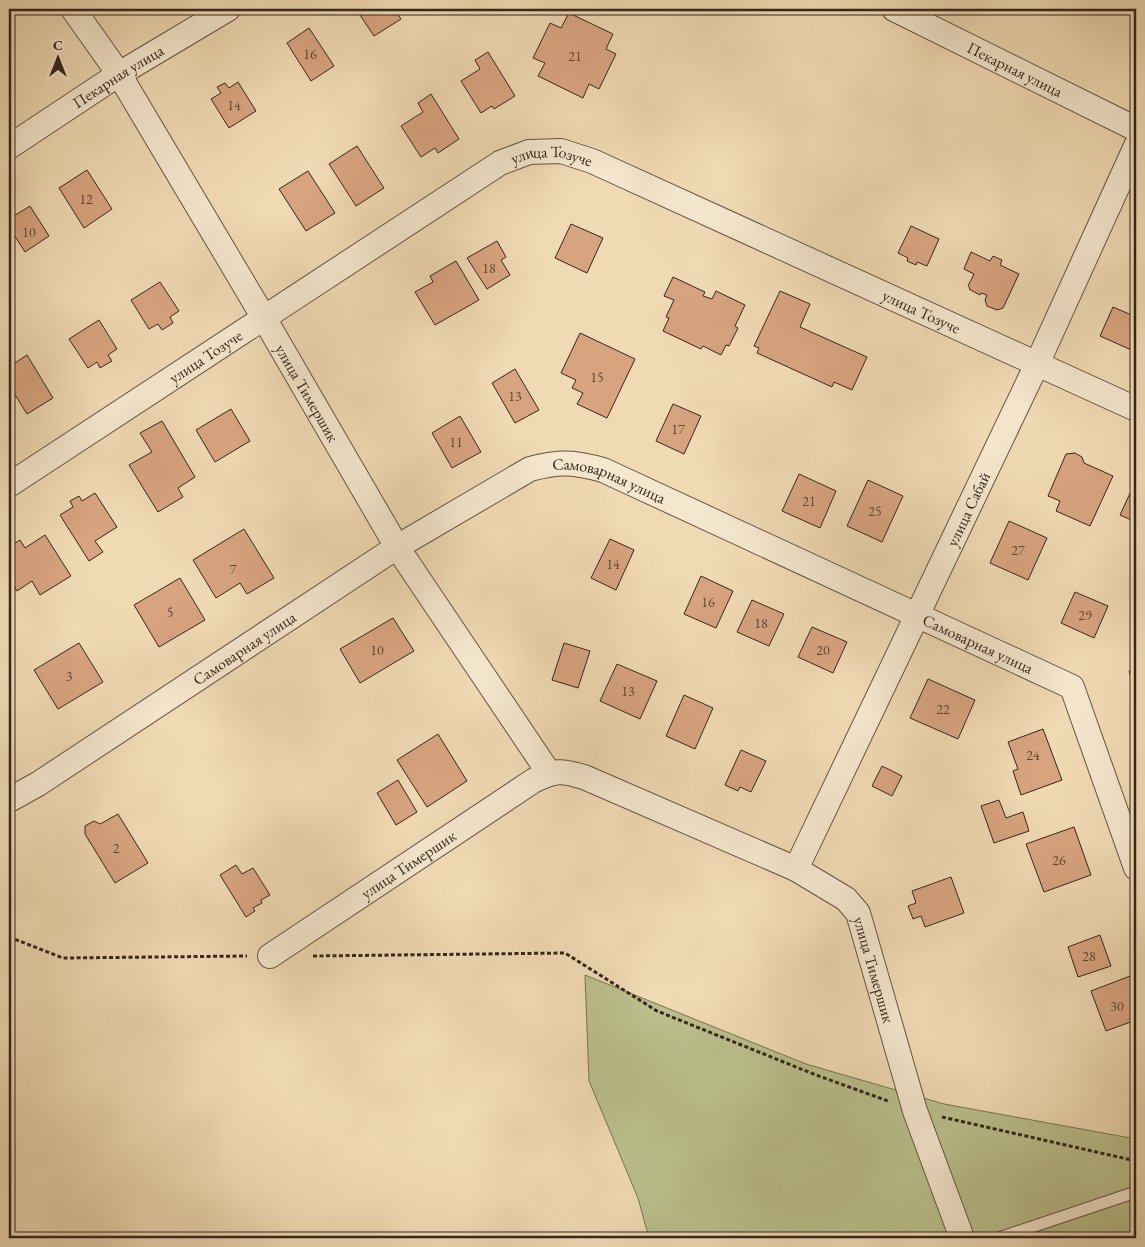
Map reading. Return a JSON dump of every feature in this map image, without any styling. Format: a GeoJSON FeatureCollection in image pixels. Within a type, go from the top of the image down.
{"type":"FeatureCollection","features":[{"type":"Feature","properties":{"kind":"street","name":"улица Тимершик"},"geometry":{"type":"LineString","coordinates":[[73,9],[119,74],[397,547],[548,773]]}},
{"type":"Feature","properties":{"kind":"street","name":"Пекарная улица"},"geometry":{"type":"LineString","coordinates":[[9,147],[119,74],[228,9]]}},
{"type":"Feature","properties":{"kind":"street","name":"Пекарная улица"},"geometry":{"type":"LineString","coordinates":[[894,9],[1136,130]]}},
{"type":"Feature","properties":{"kind":"street","name":"улица Сабай"},"geometry":{"type":"LineString","coordinates":[[796,869],[1038,364],[1136,146]]}},
{"type":"Feature","properties":{"kind":"street","name":"улица Тозуче"},"geometry":{"type":"LineString","coordinates":[[9,485],[500,163],[529,152],[561,151],[592,161],[1136,409]]}},
{"type":"Feature","properties":{"kind":"street","name":"Самоварная улица"},"geometry":{"type":"LineString","coordinates":[[9,800],[38,784],[397,547],[530,469],[551,463],[579,463],[604,470],[1072,687],[1136,868]]}},
{"type":"Feature","properties":{"kind":"street","name":"улица Тимершик"},"geometry":{"type":"LineString","coordinates":[[270,956],[525,786],[548,773],[565,772],[584,777],[796,869],[846,899],[858,913],[914,1111],[962,1238]]}},
{"type":"Feature","properties":{"kind":"lane"},"geometry":{"type":"LineString","coordinates":[[999,1238],[1136,1192]]}},
{"type":"Feature","properties":{"kind":"path"},"geometry":{"type":"LineString","coordinates":[[565,953],[657,1011],[816,1075],[914,1111],[1136,1161]]}},
{"type":"Feature","properties":{"kind":"green space"},"geometry":{"type":"Polygon","coordinates":[[[585,975],[806,1064],[944,1104],[1136,1139],[1136,1238],[649,1238],[638,1198],[589,1081],[585,975]]]}},
{"type":"Feature","properties":{"kind":"building"},"geometry":{"type":"Polygon","coordinates":[[[356,9],[394,9],[401,19],[374,36],[356,9]]]}},
{"type":"Feature","properties":{"kind":"building"},"geometry":{"type":"Polygon","coordinates":[[[569,13],[613,34],[606,49],[616,54],[599,89],[589,84],[583,98],[538,76],[545,63],[533,58],[550,23],[561,28],[569,13]]]}},
{"type":"Feature","properties":{"kind":"building"},"geometry":{"type":"Polygon","coordinates":[[[309,28],[334,66],[311,81],[287,43],[309,28]]]}},
{"type":"Feature","properties":{"kind":"building"},"geometry":{"type":"Polygon","coordinates":[[[488,52],[515,96],[494,109],[492,106],[481,113],[461,81],[480,69],[475,60],[488,52]]]}},
{"type":"Feature","properties":{"kind":"building"},"geometry":{"type":"Polygon","coordinates":[[[238,82],[256,111],[229,128],[211,99],[221,93],[217,87],[225,83],[229,88],[238,82]]]}},
{"type":"Feature","properties":{"kind":"building"},"geometry":{"type":"Polygon","coordinates":[[[431,94],[459,139],[438,153],[435,148],[421,157],[401,126],[423,112],[418,103],[431,94]]]}},
{"type":"Feature","properties":{"kind":"building"},"geometry":{"type":"Polygon","coordinates":[[[357,146],[384,188],[356,206],[329,164],[357,146]]]}},
{"type":"Feature","properties":{"kind":"building"},"geometry":{"type":"Polygon","coordinates":[[[87,170],[112,209],[84,228],[59,188],[87,170]]]}},
{"type":"Feature","properties":{"kind":"building"},"geometry":{"type":"Polygon","coordinates":[[[308,171],[335,213],[306,231],[279,189],[308,171]]]}},
{"type":"Feature","properties":{"kind":"building"},"geometry":{"type":"Polygon","coordinates":[[[30,206],[49,236],[25,252],[9,227],[9,219],[30,206]]]}},
{"type":"Feature","properties":{"kind":"building"},"geometry":{"type":"Polygon","coordinates":[[[571,224],[603,238],[587,273],[555,258],[571,224]]]}},
{"type":"Feature","properties":{"kind":"building"},"geometry":{"type":"Polygon","coordinates":[[[911,226],[939,239],[927,266],[917,262],[916,265],[907,261],[908,258],[898,253],[911,226]]]}},
{"type":"Feature","properties":{"kind":"building"},"geometry":{"type":"Polygon","coordinates":[[[497,241],[506,257],[501,260],[510,275],[487,289],[467,258],[497,241]]]}},
{"type":"Feature","properties":{"kind":"building"},"geometry":{"type":"Polygon","coordinates":[[[971,252],[990,261],[993,256],[1002,260],[1000,265],[1019,274],[1003,308],[997,310],[987,306],[985,300],[987,295],[981,293],[980,295],[969,289],[968,286],[974,274],[964,269],[971,252]]]}},
{"type":"Feature","properties":{"kind":"building"},"geometry":{"type":"Polygon","coordinates":[[[456,261],[479,300],[435,325],[415,292],[433,282],[430,276],[456,261]]]}},
{"type":"Feature","properties":{"kind":"building"},"geometry":{"type":"Polygon","coordinates":[[[673,277],[705,292],[703,296],[712,299],[716,291],[745,305],[735,326],[738,328],[729,346],[726,345],[721,355],[703,346],[701,349],[663,331],[669,318],[666,317],[674,300],[664,296],[673,277]]]}},
{"type":"Feature","properties":{"kind":"building"},"geometry":{"type":"Polygon","coordinates":[[[160,282],[179,311],[170,317],[173,323],[162,330],[158,324],[149,329],[131,300],[160,282]]]}},
{"type":"Feature","properties":{"kind":"building"},"geometry":{"type":"Polygon","coordinates":[[[780,291],[810,304],[800,327],[867,357],[852,390],[834,382],[832,387],[757,353],[759,348],[754,346],[780,291]]]}},
{"type":"Feature","properties":{"kind":"building"},"geometry":{"type":"Polygon","coordinates":[[[1113,307],[1136,317],[1136,352],[1100,336],[1113,307]]]}},
{"type":"Feature","properties":{"kind":"building"},"geometry":{"type":"Polygon","coordinates":[[[99,320],[117,349],[108,355],[112,361],[100,368],[97,362],[88,368],[69,339],[99,320]]]}},
{"type":"Feature","properties":{"kind":"building"},"geometry":{"type":"Polygon","coordinates":[[[580,333],[635,359],[607,418],[577,404],[583,393],[572,388],[576,380],[561,373],[580,333]]]}},
{"type":"Feature","properties":{"kind":"building"},"geometry":{"type":"Polygon","coordinates":[[[27,355],[53,398],[27,414],[9,385],[9,367],[27,355]]]}},
{"type":"Feature","properties":{"kind":"building"},"geometry":{"type":"Polygon","coordinates":[[[515,369],[539,410],[515,423],[492,383],[515,369]]]}},
{"type":"Feature","properties":{"kind":"building"},"geometry":{"type":"Polygon","coordinates":[[[673,404],[701,416],[684,454],[656,441],[673,404]]]}},
{"type":"Feature","properties":{"kind":"building"},"geometry":{"type":"Polygon","coordinates":[[[231,409],[250,441],[215,462],[196,430],[231,409]]]}},
{"type":"Feature","properties":{"kind":"building"},"geometry":{"type":"Polygon","coordinates":[[[460,416],[481,452],[452,468],[432,433],[460,416]]]}},
{"type":"Feature","properties":{"kind":"building"},"geometry":{"type":"Polygon","coordinates":[[[162,421],[195,477],[178,488],[183,497],[158,512],[129,465],[152,452],[140,433],[162,421]]]}},
{"type":"Feature","properties":{"kind":"building"},"geometry":{"type":"Polygon","coordinates":[[[1075,453],[1082,457],[1084,463],[1113,476],[1090,526],[1056,511],[1060,501],[1048,496],[1066,454],[1075,453]]]}},
{"type":"Feature","properties":{"kind":"building"},"geometry":{"type":"Polygon","coordinates":[[[799,474],[836,491],[820,528],[782,511],[799,474]]]}},
{"type":"Feature","properties":{"kind":"building"},"geometry":{"type":"Polygon","coordinates":[[[868,480],[903,496],[882,542],[847,526],[868,480]]]}},
{"type":"Feature","properties":{"kind":"building"},"geometry":{"type":"Polygon","coordinates":[[[1133,487],[1136,488],[1136,522],[1120,515],[1133,487]]]}},
{"type":"Feature","properties":{"kind":"building"},"geometry":{"type":"Polygon","coordinates":[[[95,493],[117,527],[95,541],[103,552],[89,561],[60,515],[73,507],[70,501],[79,496],[82,501],[95,493]]]}},
{"type":"Feature","properties":{"kind":"building"},"geometry":{"type":"Polygon","coordinates":[[[1009,521],[1047,538],[1028,580],[990,563],[1009,521]]]}},
{"type":"Feature","properties":{"kind":"building"},"geometry":{"type":"Polygon","coordinates":[[[244,529],[274,578],[247,594],[240,583],[216,598],[193,560],[244,529]]]}},
{"type":"Feature","properties":{"kind":"building"},"geometry":{"type":"Polygon","coordinates":[[[45,535],[71,576],[40,595],[32,581],[17,591],[9,578],[9,547],[20,540],[25,548],[45,535]]]}},
{"type":"Feature","properties":{"kind":"building"},"geometry":{"type":"Polygon","coordinates":[[[610,539],[634,550],[616,590],[591,578],[610,539]]]}},
{"type":"Feature","properties":{"kind":"building"},"geometry":{"type":"Polygon","coordinates":[[[701,576],[733,591],[716,628],[684,614],[701,576]]]}},
{"type":"Feature","properties":{"kind":"building"},"geometry":{"type":"Polygon","coordinates":[[[180,578],[205,620],[159,647],[134,605],[180,578]]]}},
{"type":"Feature","properties":{"kind":"building"},"geometry":{"type":"Polygon","coordinates":[[[1075,592],[1108,606],[1094,638],[1061,623],[1075,592]]]}},
{"type":"Feature","properties":{"kind":"building"},"geometry":{"type":"Polygon","coordinates":[[[752,600],[784,614],[769,646],[737,632],[752,600]]]}},
{"type":"Feature","properties":{"kind":"building"},"geometry":{"type":"Polygon","coordinates":[[[393,618],[414,651],[360,683],[340,649],[393,618]]]}},
{"type":"Feature","properties":{"kind":"building"},"geometry":{"type":"Polygon","coordinates":[[[812,627],[847,642],[833,673],[798,657],[812,627]]]}},
{"type":"Feature","properties":{"kind":"building"},"geometry":{"type":"Polygon","coordinates":[[[79,643],[103,682],[58,709],[34,670],[79,643]]]}},
{"type":"Feature","properties":{"kind":"building"},"geometry":{"type":"Polygon","coordinates":[[[564,643],[590,651],[578,688],[552,680],[564,643]]]}},
{"type":"Feature","properties":{"kind":"building"},"geometry":{"type":"Polygon","coordinates":[[[617,664],[657,681],[640,719],[600,701],[617,664]]]}},
{"type":"Feature","properties":{"kind":"building"},"geometry":{"type":"Polygon","coordinates":[[[1136,668],[1136,691],[1129,671],[1136,668]]]}},
{"type":"Feature","properties":{"kind":"building"},"geometry":{"type":"Polygon","coordinates":[[[928,679],[975,700],[958,739],[910,718],[928,679]]]}},
{"type":"Feature","properties":{"kind":"building"},"geometry":{"type":"Polygon","coordinates":[[[684,695],[713,708],[695,749],[666,736],[684,695]]]}},
{"type":"Feature","properties":{"kind":"building"},"geometry":{"type":"Polygon","coordinates":[[[1043,729],[1062,780],[1021,795],[1013,771],[1018,769],[1008,742],[1043,729]]]}},
{"type":"Feature","properties":{"kind":"building"},"geometry":{"type":"Polygon","coordinates":[[[438,734],[467,781],[427,807],[397,760],[438,734]]]}},
{"type":"Feature","properties":{"kind":"building"},"geometry":{"type":"Polygon","coordinates":[[[741,750],[766,761],[751,792],[740,787],[738,791],[725,785],[741,750]]]}},
{"type":"Feature","properties":{"kind":"building"},"geometry":{"type":"Polygon","coordinates":[[[882,766],[902,776],[892,796],[872,786],[882,766]]]}},
{"type":"Feature","properties":{"kind":"building"},"geometry":{"type":"Polygon","coordinates":[[[398,780],[417,812],[396,825],[377,793],[398,780]]]}},
{"type":"Feature","properties":{"kind":"building"},"geometry":{"type":"Polygon","coordinates":[[[999,800],[1006,818],[1023,812],[1029,831],[994,843],[981,806],[999,800]]]}},
{"type":"Feature","properties":{"kind":"building"},"geometry":{"type":"Polygon","coordinates":[[[118,814],[148,863],[115,883],[85,834],[85,826],[94,821],[100,824],[118,814]]]}},
{"type":"Feature","properties":{"kind":"building"},"geometry":{"type":"Polygon","coordinates":[[[1074,827],[1091,875],[1044,892],[1026,844],[1074,827]]]}},
{"type":"Feature","properties":{"kind":"building"},"geometry":{"type":"Polygon","coordinates":[[[236,865],[242,874],[253,868],[270,895],[261,900],[262,903],[253,908],[255,911],[246,917],[220,875],[236,865]]]}},
{"type":"Feature","properties":{"kind":"building"},"geometry":{"type":"Polygon","coordinates":[[[951,877],[964,913],[925,927],[921,916],[913,919],[908,906],[916,903],[912,891],[951,877]]]}},
{"type":"Feature","properties":{"kind":"building"},"geometry":{"type":"Polygon","coordinates":[[[1100,935],[1111,966],[1078,977],[1068,947],[1100,935]]]}},
{"type":"Feature","properties":{"kind":"building"},"geometry":{"type":"Polygon","coordinates":[[[1130,976],[1136,993],[1136,1020],[1106,1031],[1091,991],[1130,976]]]}}]}
